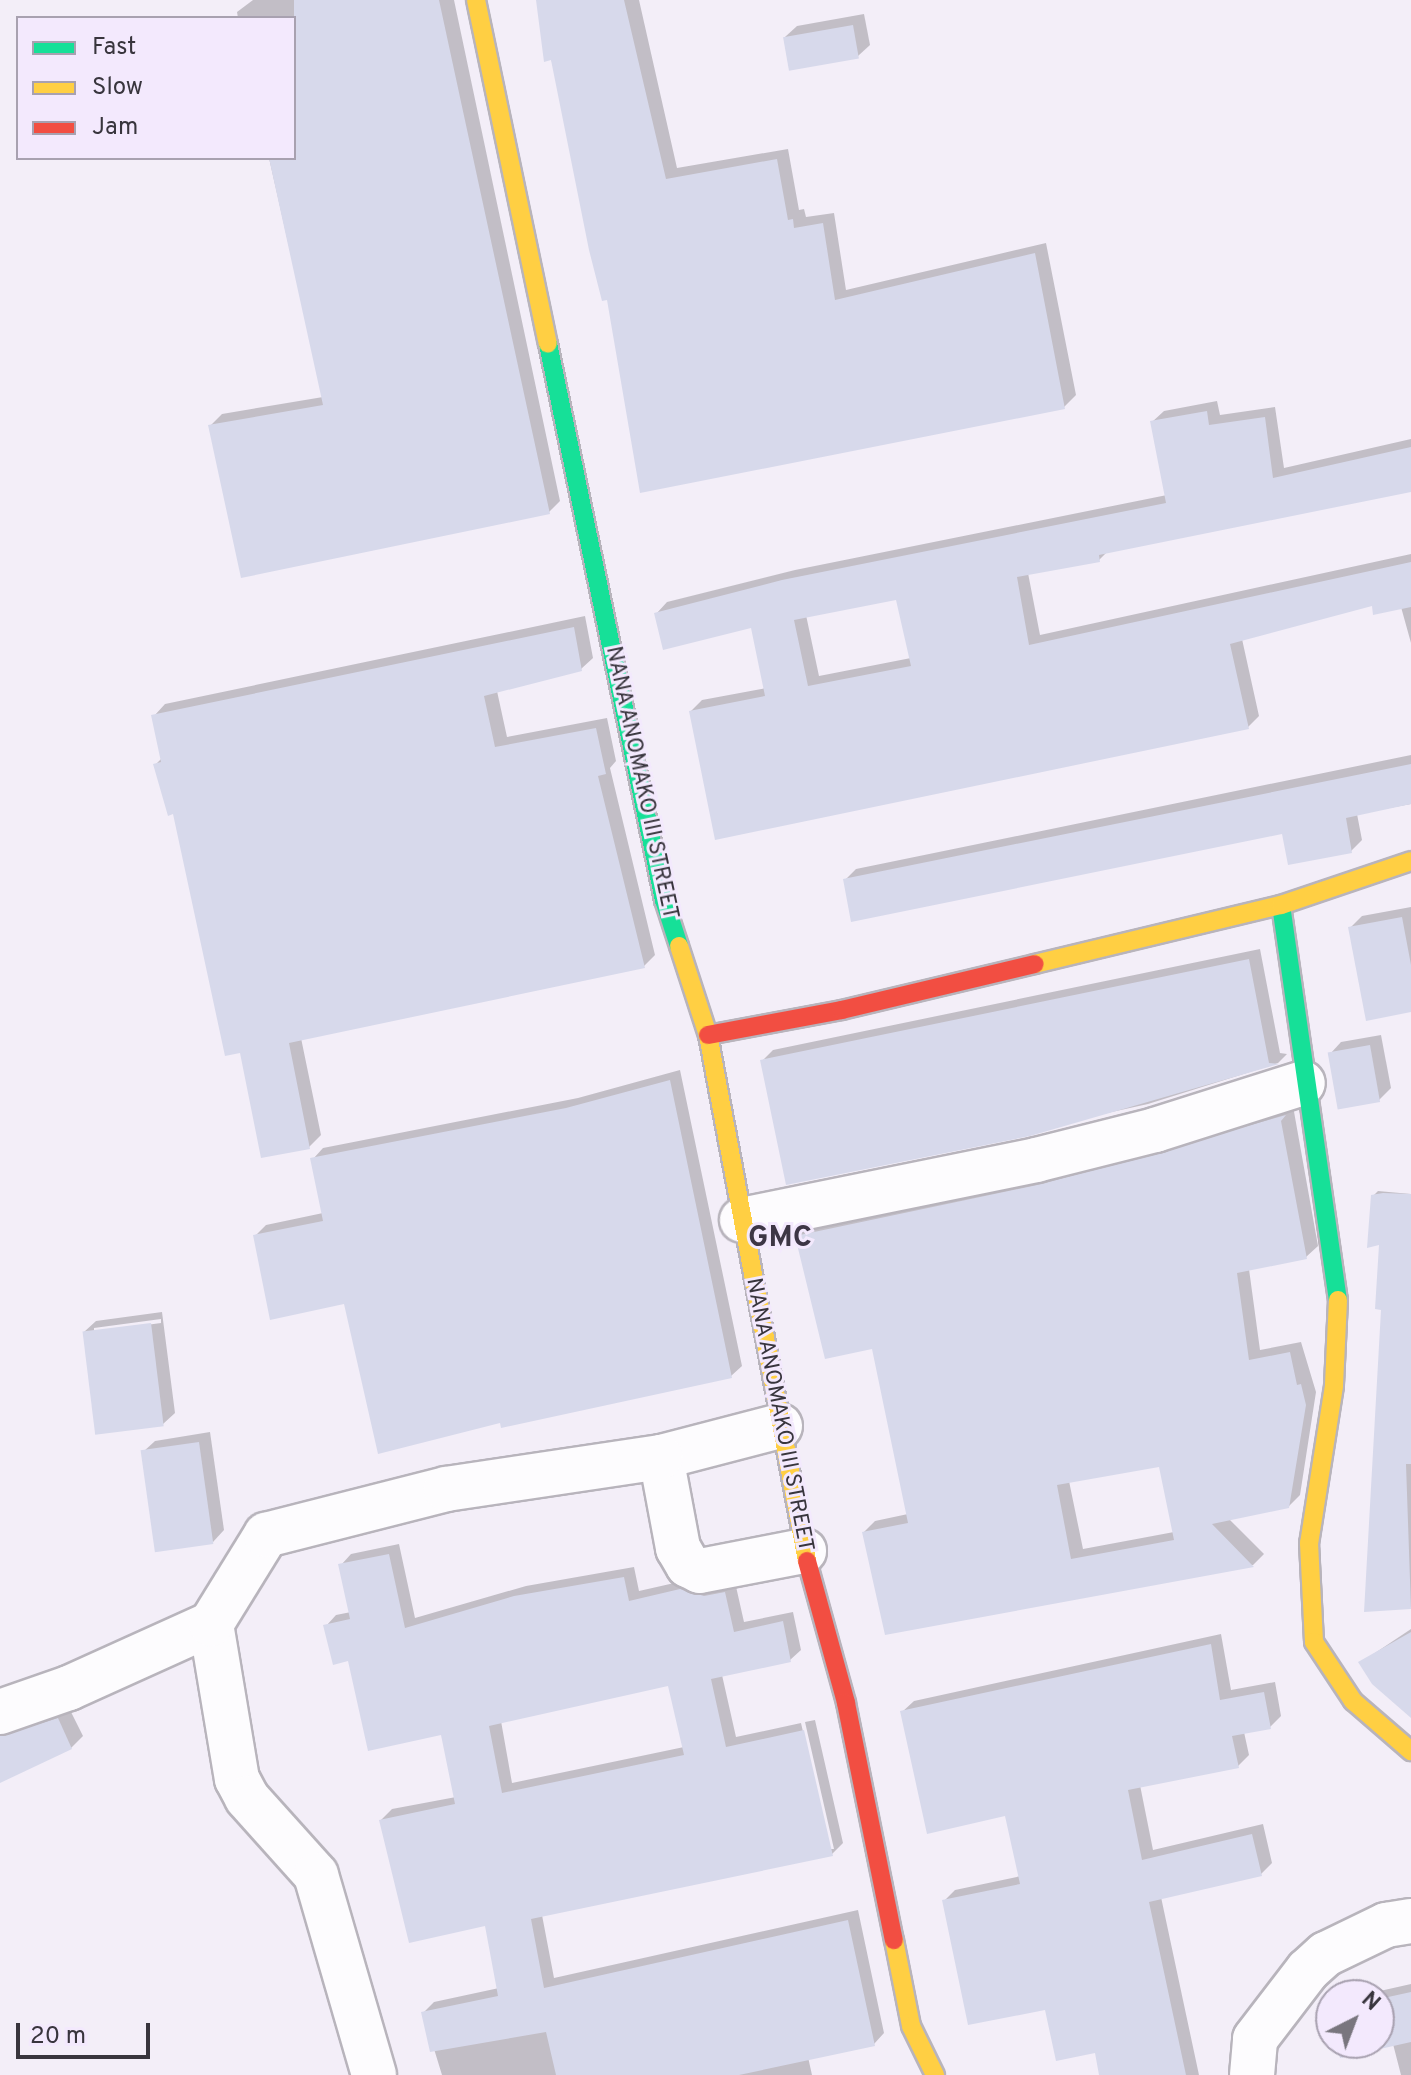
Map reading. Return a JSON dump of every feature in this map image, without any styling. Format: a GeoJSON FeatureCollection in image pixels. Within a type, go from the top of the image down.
{"type":"FeatureCollection","features":[{"type":"Feature","properties":{"kind":"street","name":"NANA ANOMAKO III STREET"},"geometry":{"type":"LineString","coordinates":[[476,0],[664,900],[708,1035],[804,1551],[846,1703],[911,2026],[935,2075]]}},
{"type":"Feature","properties":{"kind":"street"},"geometry":{"type":"LineString","coordinates":[[708,1035],[842,1010],[1281,905],[1411,861]]}},
{"type":"Feature","properties":{"kind":"street"},"geometry":{"type":"LineString","coordinates":[[1281,905],[1303,1083],[1340,1311],[1334,1386],[1311,1517],[1314,1642],[1353,1701],[1411,1751]]}},
{"type":"Feature","properties":{"kind":"street"},"geometry":{"type":"LineString","coordinates":[[742,1220],[1036,1160],[1155,1130],[1303,1083]]}},
{"type":"Feature","properties":{"kind":"street"},"geometry":{"type":"LineString","coordinates":[[0,1712],[69,1688],[211,1624],[266,1535],[446,1489],[661,1457],[780,1426]]}},
{"type":"Feature","properties":{"kind":"street"},"geometry":{"type":"LineString","coordinates":[[661,1457],[678,1548],[688,1565],[700,1571],[804,1551]]}},
{"type":"Feature","properties":{"kind":"street"},"geometry":{"type":"LineString","coordinates":[[211,1624],[237,1779],[247,1798],[316,1875],[374,2075]]}},
{"type":"Feature","properties":{"kind":"street"},"geometry":{"type":"LineString","coordinates":[[1252,2075],[1255,2039],[1308,1970],[1326,1954],[1386,1925],[1411,1921]]}},
{"type":"Feature","properties":{"kind":"building"},"geometry":{"type":"Polygon","coordinates":[[[294,0],[439,0],[550,514],[241,578],[208,425],[323,405],[269,160],[296,160],[294,0]]]}},
{"type":"Feature","properties":{"kind":"building"},"geometry":{"type":"Polygon","coordinates":[[[536,0],[624,0],[666,179],[777,159],[788,220],[793,219],[794,228],[823,223],[835,300],[1035,253],[1065,409],[640,493],[607,300],[602,301],[589,250],[551,60],[544,62],[536,0]]]}},
{"type":"Feature","properties":{"kind":"building"},"geometry":{"type":"Polygon","coordinates":[[[853,25],[859,58],[789,71],[783,37],[853,25]]]}},
{"type":"Feature","properties":{"kind":"building"},"geometry":{"type":"Polygon","coordinates":[[[1207,411],[1209,425],[1265,417],[1273,478],[1411,447],[1411,492],[1099,555],[1100,562],[1017,577],[1029,645],[1411,562],[1411,607],[1373,615],[1372,606],[1230,644],[1249,729],[715,840],[689,711],[765,696],[751,628],[663,650],[654,613],[782,580],[1166,503],[1150,421],[1207,411]],[[896,600],[794,620],[808,686],[911,666],[896,600]]]}},
{"type":"Feature","properties":{"kind":"building"},"geometry":{"type":"Polygon","coordinates":[[[574,627],[582,671],[484,696],[495,747],[596,728],[606,774],[598,776],[645,968],[289,1043],[310,1149],[261,1158],[240,1053],[225,1056],[173,814],[168,816],[153,764],[161,762],[151,715],[574,627]]]}},
{"type":"Feature","properties":{"kind":"building"},"geometry":{"type":"Polygon","coordinates":[[[1411,764],[1411,804],[1346,818],[1352,853],[1288,865],[1282,834],[851,922],[843,879],[1411,764]]]}},
{"type":"Feature","properties":{"kind":"building"},"geometry":{"type":"Polygon","coordinates":[[[1402,917],[1411,965],[1411,1012],[1366,1021],[1348,927],[1402,917]]]}},
{"type":"Feature","properties":{"kind":"building"},"geometry":{"type":"Polygon","coordinates":[[[1249,959],[1269,1063],[1279,1064],[1030,1136],[786,1185],[760,1060],[1249,959]]]}},
{"type":"Feature","properties":{"kind":"building"},"geometry":{"type":"Polygon","coordinates":[[[1370,1045],[1380,1102],[1338,1110],[1328,1052],[1370,1045]]]}},
{"type":"Feature","properties":{"kind":"building"},"geometry":{"type":"Polygon","coordinates":[[[670,1080],[732,1378],[501,1428],[500,1423],[378,1454],[344,1304],[270,1320],[253,1235],[323,1221],[310,1158],[566,1108],[670,1080]]]}},
{"type":"Feature","properties":{"kind":"building"},"geometry":{"type":"Polygon","coordinates":[[[1286,1115],[1281,1121],[1307,1259],[1237,1273],[1249,1360],[1290,1352],[1297,1385],[1301,1384],[1306,1405],[1289,1508],[1212,1524],[1254,1567],[885,1635],[862,1532],[908,1523],[872,1349],[825,1359],[795,1236],[1042,1184],[1286,1115]],[[1159,1467],[1057,1485],[1071,1559],[1174,1540],[1159,1467]]]}},
{"type":"Feature","properties":{"kind":"building"},"geometry":{"type":"Polygon","coordinates":[[[1411,1194],[1411,1464],[1406,1464],[1411,1609],[1364,1612],[1381,1310],[1375,1309],[1379,1245],[1367,1248],[1371,1195],[1411,1194]]]}},
{"type":"Feature","properties":{"kind":"building"},"geometry":{"type":"Polygon","coordinates":[[[151,1323],[164,1426],[95,1435],[83,1331],[151,1323]]]}},
{"type":"Feature","properties":{"kind":"building"},"geometry":{"type":"Polygon","coordinates":[[[199,1442],[213,1544],[155,1552],[141,1450],[199,1442]]]}},
{"type":"Feature","properties":{"kind":"building"},"geometry":{"type":"Polygon","coordinates":[[[389,1554],[405,1628],[514,1596],[624,1577],[629,1601],[680,1589],[704,1596],[725,1592],[734,1632],[783,1621],[791,1662],[711,1679],[726,1747],[804,1730],[833,1856],[531,1919],[544,1988],[848,1920],[875,2046],[739,2075],[556,2075],[546,2032],[430,2052],[421,2012],[498,1996],[485,1926],[409,1943],[379,1820],[455,1804],[441,1735],[368,1751],[348,1661],[333,1665],[323,1625],[350,1619],[338,1564],[389,1554]],[[668,1686],[489,1726],[502,1793],[684,1755],[668,1686]]]}},
{"type":"Feature","properties":{"kind":"building"},"geometry":{"type":"Polygon","coordinates":[[[1411,1632],[1411,1718],[1372,1684],[1358,1662],[1411,1632]]]}},
{"type":"Feature","properties":{"kind":"building"},"geometry":{"type":"Polygon","coordinates":[[[1211,1644],[1220,1700],[1264,1692],[1271,1729],[1232,1736],[1239,1768],[1128,1790],[1142,1860],[1252,1834],[1262,1876],[1149,1902],[1186,2075],[1099,2075],[1095,2053],[1056,2061],[1045,2010],[968,2025],[942,1900],[1020,1884],[1005,1816],[927,1834],[900,1711],[1211,1644]]]}},
{"type":"Feature","properties":{"kind":"building"},"geometry":{"type":"Polygon","coordinates":[[[58,1718],[72,1749],[0,1783],[0,1736],[58,1718]]]}},
{"type":"Feature","properties":{"kind":"building"},"geometry":{"type":"Polygon","coordinates":[[[1411,1992],[1411,2042],[1395,2046],[1395,1996],[1411,1992]]]}},
{"type":"Feature","properties":{"kind":"traffic: fast"},"geometry":{"type":"LineString","coordinates":[[548,344],[664,900],[679,946]]}},
{"type":"Feature","properties":{"kind":"traffic: fast"},"geometry":{"type":"LineString","coordinates":[[1281,905],[1338,1300]]}},
{"type":"Feature","properties":{"kind":"traffic: slow"},"geometry":{"type":"LineString","coordinates":[[476,0],[548,344]]}},
{"type":"Feature","properties":{"kind":"traffic: slow"},"geometry":{"type":"LineString","coordinates":[[1035,964],[1281,905],[1411,861]]}},
{"type":"Feature","properties":{"kind":"traffic: slow"},"geometry":{"type":"LineString","coordinates":[[679,946],[708,1035],[807,1561]]}},
{"type":"Feature","properties":{"kind":"traffic: slow"},"geometry":{"type":"LineString","coordinates":[[1338,1300],[1334,1386],[1309,1543],[1314,1642],[1353,1701],[1411,1751]]}},
{"type":"Feature","properties":{"kind":"traffic: slow"},"geometry":{"type":"LineString","coordinates":[[894,1940],[911,2026],[935,2075]]}},
{"type":"Feature","properties":{"kind":"traffic: jam"},"geometry":{"type":"LineString","coordinates":[[708,1035],[842,1010],[1035,964]]}},
{"type":"Feature","properties":{"kind":"traffic: jam"},"geometry":{"type":"LineString","coordinates":[[807,1561],[846,1703],[894,1940]]}},
{"type":"Feature","properties":{"kind":"district","name":"GMC"},"geometry":{"type":"Point","coordinates":[780,1239]}}]}
